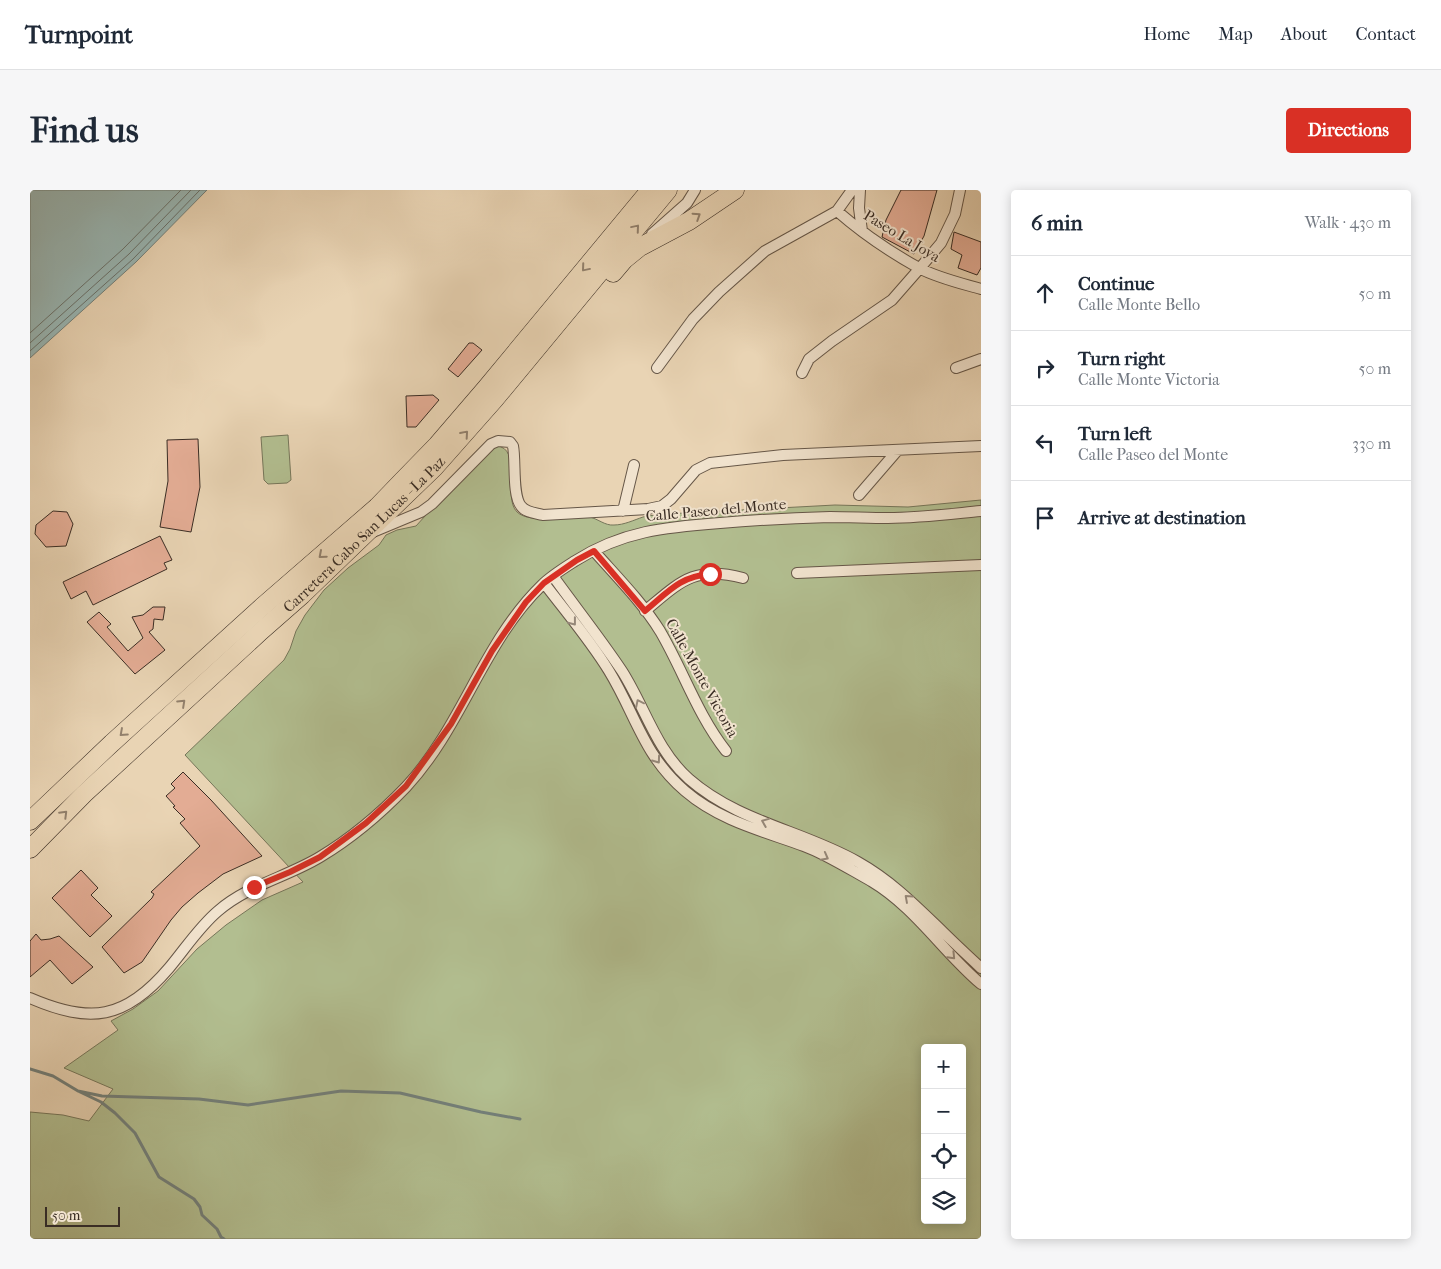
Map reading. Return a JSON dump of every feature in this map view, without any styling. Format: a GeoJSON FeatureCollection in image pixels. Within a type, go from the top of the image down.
{"type":"FeatureCollection","features":[{"type":"Feature","properties":{"kind":"highway","name":"Carretera Cabo San Lucas - La Paz"},"geometry":{"type":"LineString","coordinates":[[30,820],[263,606],[377,507],[437,445],[650,190]]}},
{"type":"Feature","properties":{"kind":"highway","name":"Carretera Cabo San Lucas - La Paz"},"geometry":{"type":"LineString","coordinates":[[30,849],[84,794],[302,595],[434,468],[495,399],[668,190]]}},
{"type":"Feature","properties":{"kind":"highway"},"geometry":{"type":"LineString","coordinates":[[495,399],[542,355],[624,260],[649,241],[689,221],[735,190]]}},
{"type":"Feature","properties":{"kind":"street"},"geometry":{"type":"LineString","coordinates":[[624,260],[687,203],[695,190]]}},
{"type":"Feature","properties":{"kind":"street"},"geometry":{"type":"LineString","coordinates":[[657,368],[693,319],[719,292],[765,251],[837,210],[852,190]]}},
{"type":"Feature","properties":{"kind":"street"},"geometry":{"type":"LineString","coordinates":[[860,190],[859,208],[862,231]]}},
{"type":"Feature","properties":{"kind":"street"},"geometry":{"type":"LineString","coordinates":[[802,373],[809,359],[892,300],[920,268],[941,243],[955,214],[960,190]]}},
{"type":"Feature","properties":{"kind":"street","name":"Paseo La Joya"},"geometry":{"type":"LineString","coordinates":[[837,210],[862,231],[920,268],[947,279],[981,289]]}},
{"type":"Feature","properties":{"kind":"street"},"geometry":{"type":"LineString","coordinates":[[956,368],[981,359]]}},
{"type":"Feature","properties":{"kind":"street"},"geometry":{"type":"LineString","coordinates":[[363,536],[421,512],[432,504],[484,449],[498,441],[510,442],[513,446],[516,496],[521,506],[529,512],[543,515],[623,511],[662,506],[671,500],[696,470],[710,462],[783,455],[981,446]]}},
{"type":"Feature","properties":{"kind":"street"},"geometry":{"type":"LineString","coordinates":[[859,495],[897,451]]}},
{"type":"Feature","properties":{"kind":"street"},"geometry":{"type":"LineString","coordinates":[[623,511],[634,465]]}},
{"type":"Feature","properties":{"kind":"street","name":"Calle Paseo del Monte"},"geometry":{"type":"LineString","coordinates":[[30,998],[54,1008],[78,1014],[113,1012],[150,988],[168,970],[200,929],[235,898],[254,887],[320,857],[366,823],[406,786],[422,766],[451,724],[492,651],[526,602],[553,576],[594,551],[640,532],[678,526],[739,521],[830,517],[890,518],[981,512]]}},
{"type":"Feature","properties":{"kind":"street","name":"Calle Monte Victoria"},"geometry":{"type":"LineString","coordinates":[[594,551],[659,629],[713,734],[726,751]]}},
{"type":"Feature","properties":{"kind":"street"},"geometry":{"type":"LineString","coordinates":[[797,573],[981,565]]}},
{"type":"Feature","properties":{"kind":"street"},"geometry":{"type":"LineString","coordinates":[[645,611],[676,586],[695,575],[728,574],[743,578]]}},
{"type":"Feature","properties":{"kind":"street"},"geometry":{"type":"LineString","coordinates":[[553,576],[622,671],[648,723],[676,766],[708,794],[729,807],[819,843],[872,870],[913,903],[981,968]]}},
{"type":"Feature","properties":{"kind":"street"},"geometry":{"type":"LineString","coordinates":[[544,583],[610,671],[638,729],[655,759],[670,777],[705,806],[736,822],[806,847],[873,882],[920,921],[981,984]]}},
{"type":"Feature","properties":{"kind":"street"},"geometry":{"type":"LineString","coordinates":[[638,729],[648,723]]}},
{"type":"Feature","properties":{"kind":"green space"},"geometry":{"type":"Polygon","coordinates":[[[288,435],[291,480],[287,483],[268,484],[264,480],[261,437],[288,435]]]}},
{"type":"Feature","properties":{"kind":"green space"},"geometry":{"type":"Polygon","coordinates":[[[496,446],[504,449],[509,455],[513,505],[517,512],[532,518],[589,517],[611,525],[621,524],[646,516],[666,514],[835,505],[908,507],[981,500],[981,1239],[30,1239],[30,1112],[63,1115],[89,1121],[113,1089],[64,1068],[118,1030],[111,1021],[133,1009],[158,991],[197,949],[226,925],[262,900],[303,882],[185,755],[284,660],[305,615],[324,590],[348,568],[379,545],[386,535],[397,530],[416,526],[464,473],[496,446]]]}},
{"type":"Feature","properties":{"kind":"water"},"geometry":{"type":"Polygon","coordinates":[[[30,190],[207,190],[136,262],[30,358],[30,190]]]}},
{"type":"Feature","properties":{"kind":"building"},"geometry":{"type":"Polygon","coordinates":[[[901,190],[937,190],[924,236],[914,254],[882,237],[886,220],[901,190]]]}},
{"type":"Feature","properties":{"kind":"building"},"geometry":{"type":"Polygon","coordinates":[[[954,232],[981,242],[981,268],[977,275],[958,268],[962,255],[951,249],[954,232]]]}},
{"type":"Feature","properties":{"kind":"building"},"geometry":{"type":"Polygon","coordinates":[[[469,343],[473,343],[482,350],[458,377],[448,369],[469,343]]]}},
{"type":"Feature","properties":{"kind":"building"},"geometry":{"type":"Polygon","coordinates":[[[433,395],[439,400],[416,427],[407,427],[406,396],[433,395]]]}},
{"type":"Feature","properties":{"kind":"building"},"geometry":{"type":"Polygon","coordinates":[[[198,439],[200,487],[191,532],[160,527],[168,481],[167,440],[198,439]]]}},
{"type":"Feature","properties":{"kind":"building"},"geometry":{"type":"Polygon","coordinates":[[[53,511],[67,512],[73,524],[66,546],[46,547],[35,534],[36,525],[53,511]]]}},
{"type":"Feature","properties":{"kind":"building"},"geometry":{"type":"Polygon","coordinates":[[[160,536],[172,560],[164,563],[167,569],[93,605],[86,591],[71,599],[63,582],[160,536]]]}},
{"type":"Feature","properties":{"kind":"building"},"geometry":{"type":"Polygon","coordinates":[[[153,607],[165,607],[163,620],[154,619],[153,629],[149,632],[165,650],[135,674],[87,622],[99,612],[111,624],[107,627],[128,651],[143,638],[132,617],[143,615],[153,607]]]}},
{"type":"Feature","properties":{"kind":"building"},"geometry":{"type":"Polygon","coordinates":[[[183,772],[262,856],[223,874],[198,893],[171,920],[142,962],[124,973],[102,947],[152,898],[154,894],[151,892],[200,846],[180,823],[185,819],[173,807],[175,806],[166,796],[175,788],[171,784],[183,772]]]}},
{"type":"Feature","properties":{"kind":"building"},"geometry":{"type":"Polygon","coordinates":[[[81,870],[98,888],[91,895],[112,916],[90,937],[52,898],[81,870]]]}},
{"type":"Feature","properties":{"kind":"building"},"geometry":{"type":"Polygon","coordinates":[[[36,934],[41,940],[59,936],[93,967],[72,984],[50,960],[30,977],[30,941],[36,934]]]}},
{"type":"Feature","properties":{"kind":"waterway"},"geometry":{"type":"LineString","coordinates":[[30,1069],[53,1076],[101,1102],[115,1113],[135,1133],[159,1177],[194,1199],[200,1207],[202,1215],[217,1229],[224,1239]]}},
{"type":"Feature","properties":{"kind":"waterway"},"geometry":{"type":"LineString","coordinates":[[78,1091],[102,1096],[199,1099],[248,1105],[341,1091],[400,1093],[520,1119]]}},
{"type":"Feature","properties":{"kind":"route"},"geometry":{"type":"LineString","coordinates":[[254,887],[320,857],[366,823],[406,786],[451,724],[492,651],[526,602],[544,583],[577,560],[594,551],[645,611],[685,580],[695,575],[710,574]]}}]}
